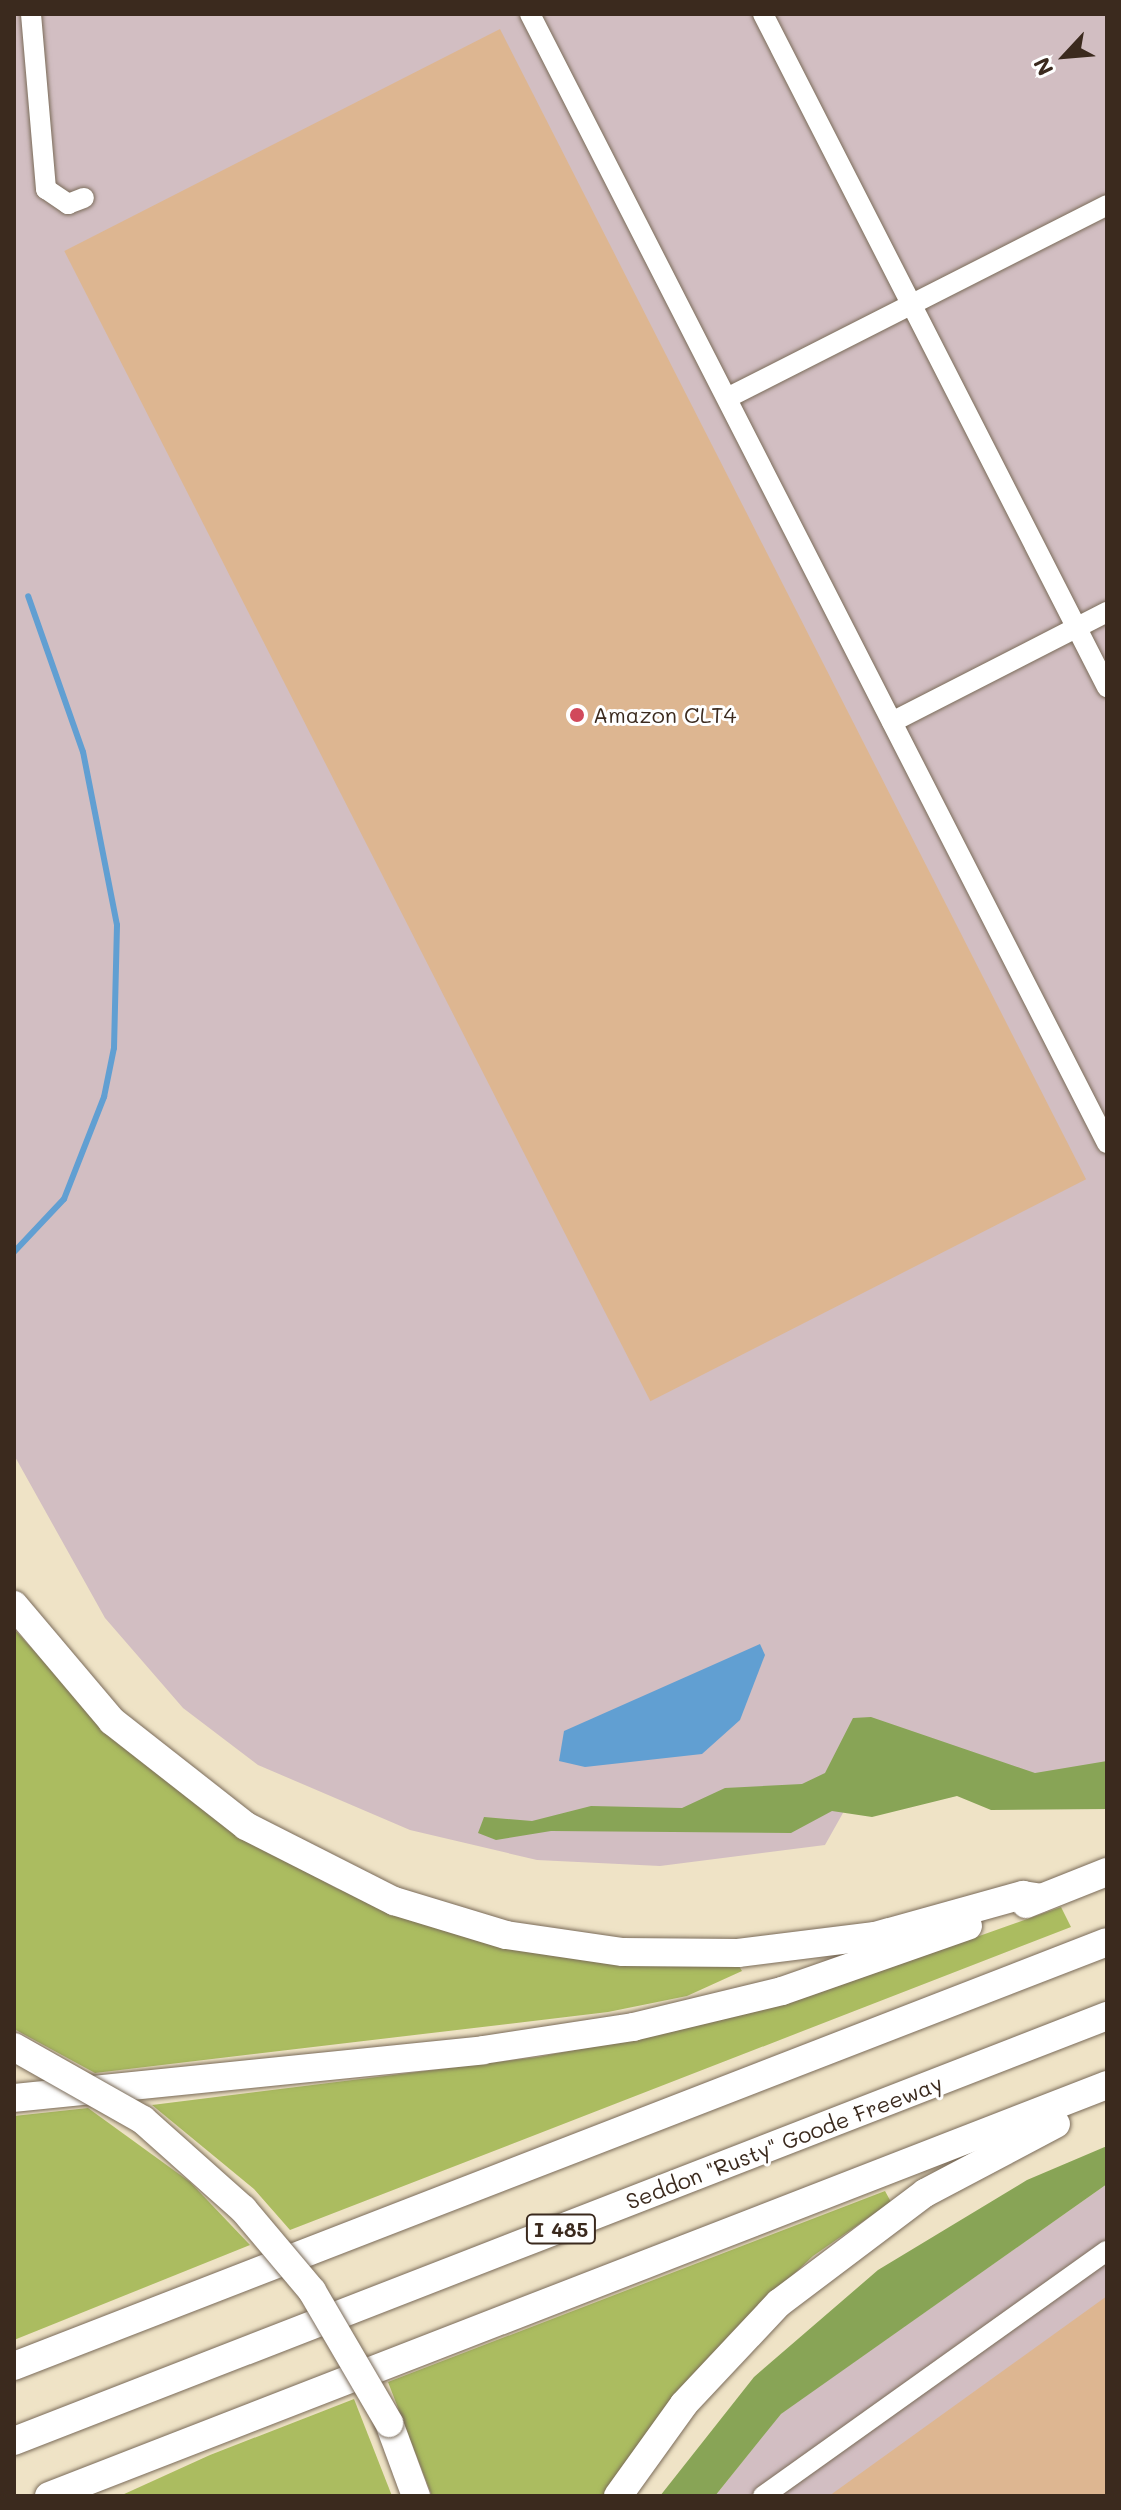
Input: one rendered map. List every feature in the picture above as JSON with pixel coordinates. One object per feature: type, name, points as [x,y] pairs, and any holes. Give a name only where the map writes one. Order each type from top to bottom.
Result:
[{"type":"highway","points":[[14,1605],[112,1721],[246,1826],[394,1901],[483,1928],[623,1952],[738,1953],[875,1936],[1023,1895],[1041,1898]]},
{"type":"highway","points":[[14,2098],[483,2050],[633,2027],[842,1972],[1107,1872]]},
{"type":"highway","points":[[14,2366],[1107,1942]]},
{"type":"highway","name":"Seddon \"Rusty\" Goode Freeway","points":[[14,2441],[1107,2016]]},
{"type":"highway","points":[[14,2047],[143,2120],[243,2209],[312,2291],[389,2423],[416,2496]]},
{"type":"highway","points":[[49,2496],[1107,2085]]},
{"type":"highway","points":[[618,2496],[726,2355],[830,2261],[971,2165],[1107,2102]]},
{"type":"lane","points":[[31,14],[46,189],[68,204],[84,198]]},
{"type":"lane","points":[[530,14],[1107,1143]]},
{"type":"lane","points":[[763,14],[1107,687]]},
{"type":"lane","points":[[727,398],[1107,205]]},
{"type":"lane","points":[[892,722],[1107,612]]},
{"type":"lane","points":[[763,2496],[1107,2251]]},
{"type":"shaded area","points":[[14,14],[1107,14],[1107,1771],[1043,1795],[880,1747],[825,1845],[660,1866],[537,1860],[410,1830],[258,1765],[183,1708],[105,1618],[14,1455]]},
{"type":"shaded area","points":[[1107,2184],[1107,2496],[715,2496],[780,2414]]},
{"type":"green space","points":[[14,1629],[118,1742],[241,1836],[336,1888],[444,1929],[552,1956],[688,1966],[736,1961],[742,1971],[687,1996],[608,2012],[95,2073],[14,2029]]},
{"type":"green space","points":[[871,1717],[1035,1773],[1107,1761],[1107,1809],[991,1810],[957,1796],[872,1817],[832,1811],[791,1833],[551,1831],[496,1840],[478,1833],[484,1817],[532,1821],[591,1806],[682,1808],[725,1788],[802,1784],[825,1773],[853,1718]]},
{"type":"green space","points":[[1061,1907],[1071,1927],[290,2230],[254,2189],[152,2105],[538,2057],[675,2031],[810,1996]]},
{"type":"green space","points":[[88,2108],[190,2182],[250,2245],[14,2340],[14,2116]]},
{"type":"green space","points":[[1107,2146],[1107,2184],[781,2414],[715,2496],[660,2496],[754,2377],[878,2270],[1027,2180]]},
{"type":"green space","points":[[885,2191],[891,2202],[813,2256],[731,2333],[603,2496],[432,2496],[388,2382]]},
{"type":"green space","points":[[354,2399],[392,2496],[122,2495],[210,2455]]},
{"type":"water","points":[[760,1644],[765,1655],[740,1720],[702,1754],[585,1767],[559,1761],[564,1731]]},
{"type":"building","name":"Amazon CLT4","points":[[500,29],[1086,1179],[650,1401],[64,251]]},
{"type":"building","points":[[1107,2296],[1107,2496],[829,2496]]},
{"type":"waterway","points":[[14,1252],[64,1199],[104,1097],[114,1048],[117,925],[83,752],[28,596]]},
{"type":"place","name":"Amazon CLT4","points":[[577,715]]}]
